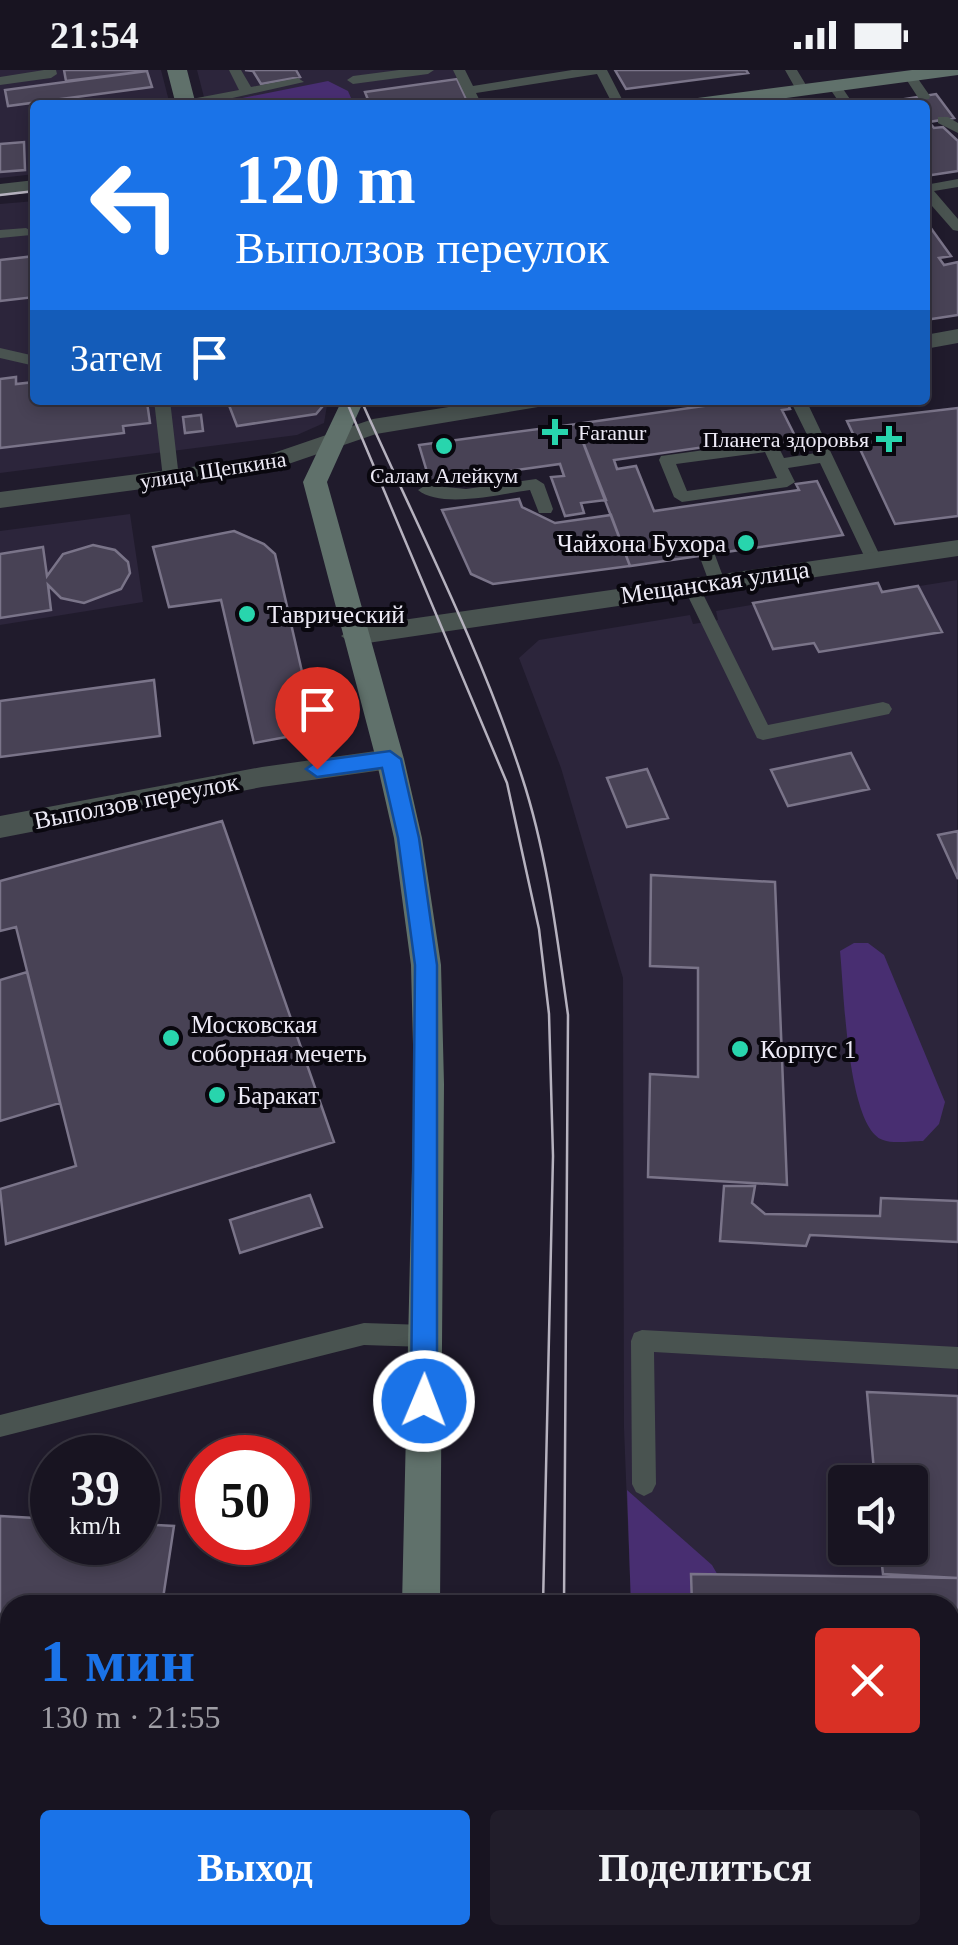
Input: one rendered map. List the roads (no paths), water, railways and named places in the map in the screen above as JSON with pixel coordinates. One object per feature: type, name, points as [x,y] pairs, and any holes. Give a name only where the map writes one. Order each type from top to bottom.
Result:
[{"type":"main road","points":[[177,70],[186,100]]},
{"type":"main road","points":[[760,100],[803,90],[955,70]]},
{"type":"main road","points":[[353,405],[350,419],[324,455],[315,482],[390,759],[408,838],[426,965],[429,1084],[421,1595]]},
{"type":"street","points":[[0,190],[30,187]]},
{"type":"street","points":[[930,341],[958,336]]},
{"type":"street","points":[[362,405],[379,416],[406,421]]},
{"type":"street","name":"улица Щепкина","points":[[0,500],[262,465],[380,426],[507,405]]},
{"type":"street","name":"Мещанская улица","points":[[354,636],[958,548]]},
{"type":"street","name":"Выползов переулок","points":[[0,827],[262,776],[390,759]]},
{"type":"lane","points":[[0,80],[51,74],[50,70]]},
{"type":"lane","points":[[235,70],[247,92]]},
{"type":"lane","points":[[353,80],[428,70]]},
{"type":"lane","points":[[460,70],[474,100]]},
{"type":"lane","points":[[469,90],[598,70],[615,100]]},
{"type":"lane","points":[[791,70],[803,90]]},
{"type":"lane","points":[[917,73],[924,96]]},
{"type":"lane","points":[[207,100],[298,82]]},
{"type":"lane","points":[[834,86],[844,100]]},
{"type":"lane","points":[[943,120],[958,130]]},
{"type":"lane","points":[[930,189],[958,183]]},
{"type":"lane","points":[[930,196],[958,227]]},
{"type":"lane","points":[[0,234],[26,232]]},
{"type":"lane","points":[[0,353],[30,360]]},
{"type":"lane","points":[[163,405],[171,478]]},
{"type":"lane","points":[[800,405],[874,560]]},
{"type":"lane","points":[[770,446],[778,464],[787,482],[685,502],[667,460],[770,446]]},
{"type":"lane","points":[[778,464],[826,457]]},
{"type":"lane","points":[[426,490],[466,494],[536,484],[545,509]]},
{"type":"lane","points":[[707,555],[717,582]]},
{"type":"lane","points":[[691,586],[763,733],[883,709]]},
{"type":"lane","points":[[0,1426],[364,1334],[426,1336]]},
{"type":"lane","points":[[644,1484],[642,1341],[958,1358]]},
{"type":"tram line","points":[[0,195],[30,192]]},
{"type":"tram line","points":[[348,405],[507,783],[539,929],[549,1014],[553,1156],[543,1595]]},
{"type":"tram line","points":[[363,405],[467,633],[505,729],[531,806],[550,895],[568,1015],[564,1595]]},
{"type":"place","name":"Faranur","points":[[555,432]]},
{"type":"place","name":"Планета здоровья","points":[[889,439]]},
{"type":"place","name":"Салам Алейкум","points":[[444,446]]},
{"type":"place","name":"Чайхона Бухора","points":[[746,543]]},
{"type":"place","name":"Таврический","points":[[247,614]]},
{"type":"place","name":"Московская соборная мечеть","points":[[171,1038]]},
{"type":"place","name":"Корпус 1","points":[[740,1049]]},
{"type":"place","name":"Баракат","points":[[217,1095]]}]
